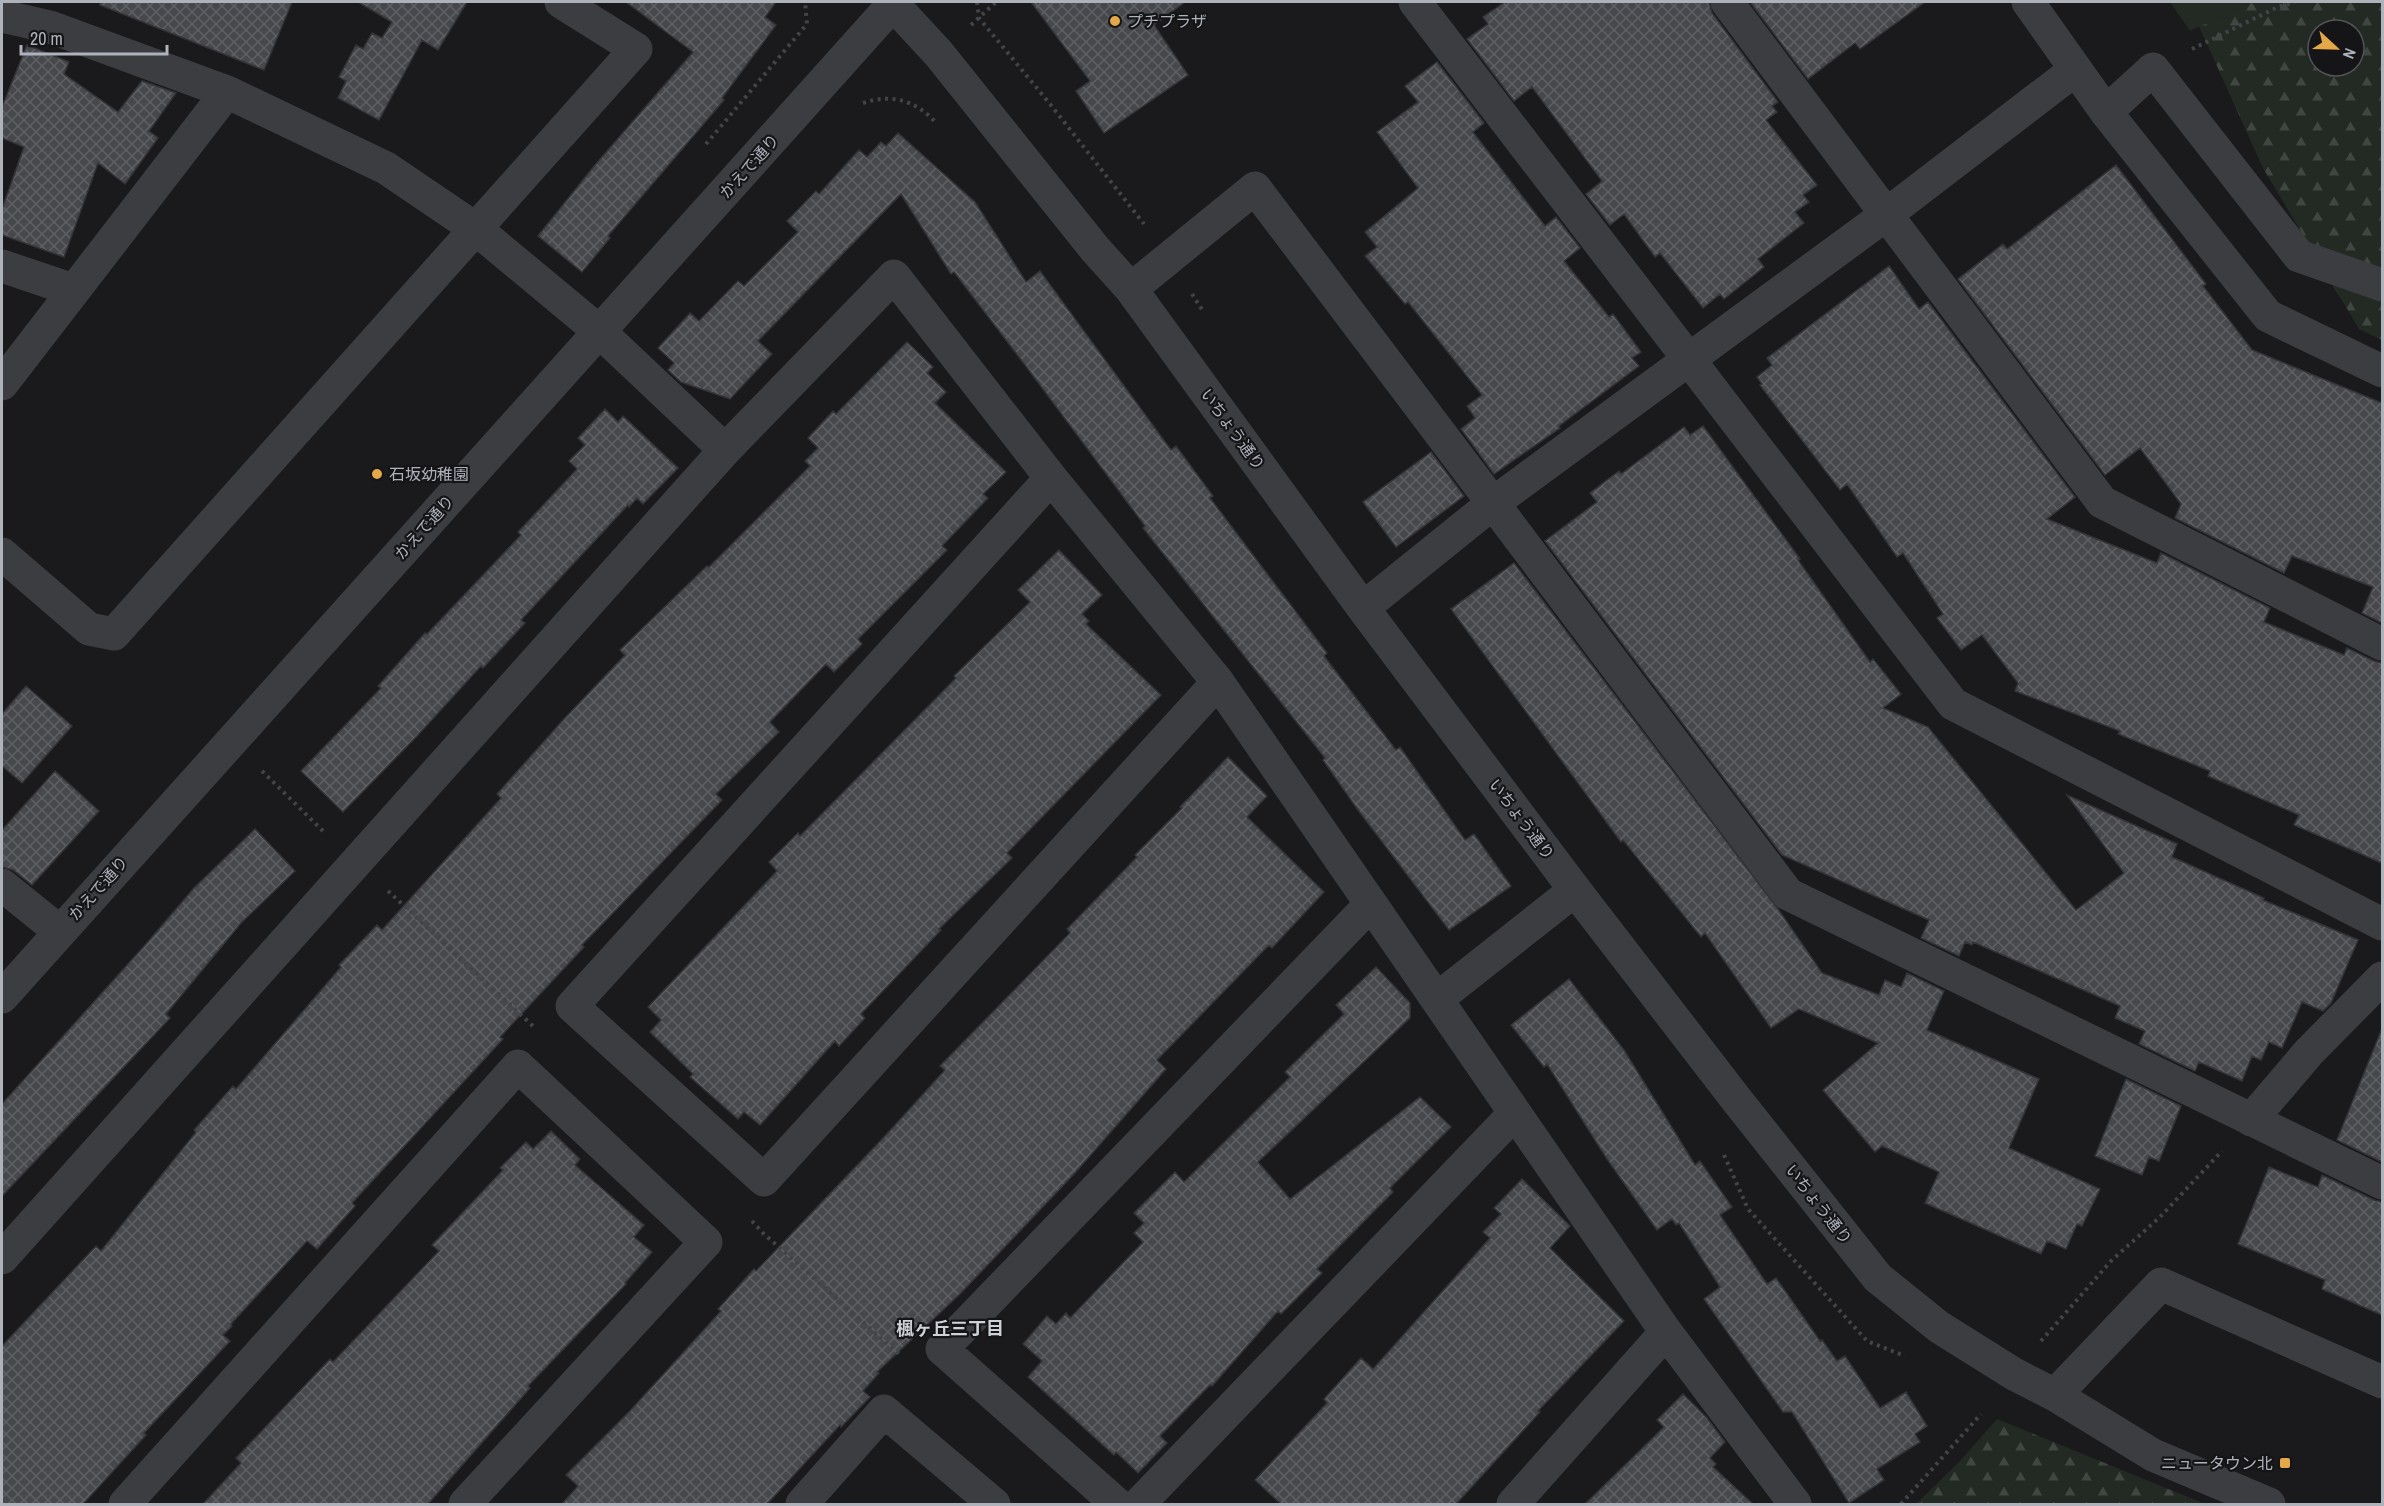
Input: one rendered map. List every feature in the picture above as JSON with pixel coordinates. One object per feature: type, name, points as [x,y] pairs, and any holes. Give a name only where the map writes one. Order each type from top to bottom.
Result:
[{"type":"street","points":[[2,554],[89,629],[114,634],[636,49],[561,2]]},
{"type":"street","name":"いちょう通り","points":[[893,2],[939,54],[1095,249],[1131,289],[1363,608],[1575,890],[1878,1278],[1939,1327],[2014,1374],[2055,1395],[2153,1455],[2269,1504]]},
{"type":"street","name":"かえで通り","points":[[2,997],[600,332],[893,2]]},
{"type":"street","points":[[1415,2],[1953,704],[2382,924]]},
{"type":"street","points":[[1727,2],[2102,502],[2382,645]]},
{"type":"street","points":[[2028,2],[2106,112],[2268,316],[2382,371]]},
{"type":"street","points":[[2,16],[50,27],[227,92],[386,168],[476,229],[600,332],[725,450]]},
{"type":"street","points":[[2106,112],[2153,69],[2299,256],[2382,285]]},
{"type":"street","points":[[1363,608],[1492,504],[1887,214],[2075,70]]},
{"type":"street","points":[[2,384],[227,92]]},
{"type":"street","points":[[1131,289],[1255,188],[1788,894],[2382,1183]]},
{"type":"street","points":[[2,266],[73,290]]},
{"type":"street","points":[[2,1258],[725,450],[894,276],[1051,478],[1218,682],[1666,1332],[1795,1504]]},
{"type":"street","points":[[1051,478],[572,1006],[764,1180],[1218,682]]},
{"type":"street","points":[[2,885],[59,931]]},
{"type":"street","points":[[1437,999],[1575,890]]},
{"type":"street","points":[[1117,1504],[942,1349],[1371,904]]},
{"type":"street","points":[[2251,1120],[2309,1052],[2382,978]]},
{"type":"street","points":[[125,1504],[518,1066],[706,1242],[465,1504]]},
{"type":"street","points":[[1139,1504],[1515,1113]]},
{"type":"street","points":[[2055,1395],[2161,1284],[2382,1382]]},
{"type":"street","points":[[1513,1504],[1666,1332]]},
{"type":"street","points":[[802,1504],[884,1411],[994,1504]]},
{"type":"path","points":[[701,150],[807,24],[805,2]]},
{"type":"path","points":[[977,2],[979,18],[1147,227]]},
{"type":"path","points":[[2153,69],[2278,7],[2295,2]]},
{"type":"path","points":[[858,105],[879,98],[900,99],[926,111],[941,129]]},
{"type":"path","points":[[2038,1343],[2111,1262],[2159,1218],[2251,1120]]},
{"type":"path","points":[[1901,1504],[1981,1414]]},
{"type":"green space","points":[[2170,2],[2253,2],[2190,31]]},
{"type":"green space","points":[[2188,2],[2382,2],[2382,340],[2359,329],[2263,168]]},
{"type":"green space","points":[[1997,1419],[2205,1504],[1916,1504],[1961,1460]]},
{"type":"building","points":[[100,2],[292,2],[264,70],[100,5]]},
{"type":"building","points":[[358,2],[467,2],[438,50],[422,40],[379,120],[338,98],[346,81],[339,77],[356,45],[363,49],[372,33],[382,38],[392,22]]},
{"type":"building","points":[[626,2],[776,2],[765,17],[776,25],[722,98],[724,100],[608,236],[610,238],[582,272],[538,236],[595,165],[693,52]]},
{"type":"building","points":[[1031,2],[1185,2],[1154,25],[1188,75],[1104,133],[1076,91],[1090,81]]},
{"type":"building","points":[[1505,2],[1709,2],[1712,13],[1778,102],[1772,106],[1777,112],[1766,120],[1817,185],[1803,195],[1809,202],[1795,212],[1804,223],[1758,259],[1764,267],[1724,299],[1720,294],[1703,308],[1660,253],[1655,257],[1624,214],[1610,225],[1586,194],[1602,181],[1532,87],[1514,101],[1467,39],[1488,24],[1483,17]]},
{"type":"building","points":[[1750,2],[1925,2],[1860,49],[1855,43],[1808,79]]},
{"type":"building","points":[[27,45],[69,62],[64,74],[118,112],[142,81],[176,93],[149,131],[158,138],[125,184],[98,163],[64,257],[2,235],[2,209],[24,147],[2,138],[2,107]]},
{"type":"building","points":[[1437,62],[1484,123],[1473,132],[1545,226],[1556,217],[1580,248],[1564,261],[1609,317],[1613,314],[1641,352],[1632,358],[1639,366],[1559,426],[1560,428],[1494,474],[1461,429],[1475,418],[1467,406],[1482,395],[1408,302],[1405,304],[1365,256],[1377,247],[1365,232],[1418,188],[1377,132],[1418,102],[1405,86]]},
{"type":"building","points":[[898,133],[975,202],[1026,282],[1040,271],[1171,450],[1176,446],[1213,496],[1210,498],[1327,653],[1324,656],[1396,750],[1400,747],[1465,840],[1474,834],[1511,886],[1449,930],[1358,810],[1323,760],[1325,758],[1143,528],[1145,526],[954,272],[951,274],[901,194],[758,341],[772,354],[730,399],[681,382],[668,370],[674,363],[658,348],[690,313],[699,321],[738,281],[744,286],[798,232],[787,221],[816,191],[819,194],[859,150],[867,157],[881,142],[886,146]]},
{"type":"building","points":[[2116,165],[2206,284],[2203,286],[2252,350],[2382,403],[2382,623],[2362,613],[2373,587],[2292,556],[2284,573],[2175,518],[2181,504],[2140,448],[2105,475],[1958,279],[2003,244],[2007,249]]},
{"type":"building","points":[[1889,266],[1919,309],[1928,302],[2075,497],[2047,519],[2157,563],[2161,553],[2270,608],[2264,622],[2344,655],[2347,648],[2382,663],[2382,863],[2294,825],[2299,815],[2208,776],[2210,771],[2118,734],[2120,731],[2015,691],[2018,683],[1982,635],[1961,650],[1937,618],[1943,614],[1903,553],[1897,557],[1847,484],[1840,490],[1760,385],[1762,384],[1757,377],[1772,365],[1767,358]]},
{"type":"building","points":[[907,342],[933,367],[927,373],[946,392],[935,403],[1006,472],[983,494],[988,498],[942,546],[947,550],[858,639],[862,644],[834,672],[826,664],[770,722],[779,732],[716,794],[722,800],[582,945],[584,947],[500,1037],[503,1039],[352,1203],[355,1206],[317,1249],[307,1241],[231,1324],[232,1326],[223,1335],[230,1341],[144,1433],[146,1435],[83,1504],[2,1504],[2,1346],[96,1246],[101,1251],[196,1132],[194,1130],[233,1086],[236,1089],[341,967],[339,965],[377,925],[382,930],[501,798],[497,794],[625,655],[620,650],[707,566],[709,567],[810,466],[805,461],[818,448],[808,438],[833,411],[836,414]]},
{"type":"building","points":[[605,409],[618,422],[623,416],[678,468],[643,504],[637,498],[629,507],[628,505],[521,620],[525,623],[483,668],[481,666],[343,812],[301,771],[381,688],[378,686],[425,633],[427,634],[521,535],[518,532],[577,469],[569,461],[585,445],[578,438]]},
{"type":"building","points":[[1703,426],[1800,559],[1798,560],[1870,662],[1873,659],[1901,694],[1883,708],[1928,727],[2076,910],[2124,873],[2067,795],[2177,844],[2172,857],[2264,898],[2263,900],[2358,940],[2331,1003],[2323,1011],[2302,1002],[2282,1048],[2269,1042],[2261,1060],[2252,1056],[2242,1081],[2199,1062],[2195,1071],[2139,1044],[2145,1031],[2115,1018],[2120,1006],[1973,942],[1972,945],[1965,942],[1959,956],[1921,938],[1929,920],[1782,855],[1545,541],[1597,502],[1590,493],[1619,471],[1621,474],[1684,427],[1690,435]]},
{"type":"building","points":[[1431,452],[1464,496],[1396,547],[1363,502]]},
{"type":"building","points":[[1059,550],[1102,595],[1082,614],[1089,621],[1086,624],[1161,695],[1007,853],[1012,858],[939,929],[941,930],[861,1014],[865,1018],[839,1046],[835,1041],[760,1125],[744,1112],[738,1119],[690,1077],[693,1074],[650,1032],[661,1020],[648,1007],[777,871],[769,862],[798,833],[800,836],[956,678],[954,676],[1030,602],[1018,590]]},
{"type":"building","points":[[1514,563],[1778,909],[1822,973],[1879,995],[1885,980],[1901,987],[1907,973],[1944,991],[1927,1030],[2039,1079],[2009,1148],[2100,1189],[2082,1226],[2077,1224],[2066,1249],[2047,1241],[2041,1254],[1925,1203],[1939,1172],[1882,1146],[1875,1152],[1823,1090],[1878,1043],[1799,1009],[1771,1028],[1705,933],[1701,937],[1623,840],[1621,842],[1451,609]]},
{"type":"building","points":[[26,686],[72,726],[22,783],[2,766],[2,714]]},
{"type":"building","points":[[1228,757],[1267,796],[1247,817],[1324,892],[1272,948],[1269,945],[1157,1060],[1166,1069],[1074,1174],[961,1293],[877,1372],[879,1373],[863,1391],[870,1397],[841,1427],[840,1425],[767,1504],[562,1504],[578,1486],[566,1475],[629,1412],[721,1311],[718,1309],[754,1269],[756,1271],[885,1136],[945,1070],[940,1066],[1070,933],[1067,929],[1137,857],[1135,855]]},
{"type":"building","points":[[55,771],[99,811],[32,885],[13,870],[2,867],[2,830]]},
{"type":"building","points":[[255,829],[295,871],[241,923],[166,1014],[170,1018],[2,1196],[2,1104],[194,888]]},
{"type":"building","points":[[1376,967],[1410,1003],[1410,1018],[1258,1162],[1290,1199],[1420,1097],[1451,1127],[1390,1188],[1393,1192],[1317,1269],[1322,1273],[1281,1314],[1278,1311],[1212,1386],[1210,1385],[1160,1436],[1167,1443],[1138,1473],[1116,1452],[1114,1455],[1028,1377],[1042,1361],[1023,1344],[1047,1316],[1056,1324],[1066,1313],[1070,1318],[1143,1242],[1134,1233],[1144,1223],[1134,1213],[1175,1172],[1184,1182],[1290,1077],[1285,1072],[1344,1014],[1336,1005]]},
{"type":"building","points":[[1569,979],[1624,1050],[1695,1165],[1700,1161],[1732,1207],[1720,1215],[1767,1284],[1776,1278],[1820,1341],[1822,1340],[1837,1361],[1845,1356],[1880,1408],[1906,1392],[1927,1426],[1915,1434],[1920,1442],[1877,1469],[1884,1480],[1849,1503],[1792,1412],[1783,1412],[1704,1299],[1720,1287],[1679,1223],[1676,1225],[1672,1219],[1657,1230],[1607,1159],[1547,1064],[1544,1067],[1511,1025]]},
{"type":"building","points":[[2382,1031],[2382,1162],[2337,1140]]},
{"type":"building","points":[[2126,1079],[2181,1106],[2159,1161],[2149,1157],[2142,1175],[2095,1156]]},
{"type":"building","points":[[551,1131],[580,1159],[575,1165],[644,1225],[634,1237],[652,1252],[626,1284],[528,1386],[530,1388],[428,1504],[203,1504],[241,1463],[236,1458],[330,1359],[333,1362],[439,1251],[432,1245],[503,1170],[500,1168],[526,1142],[533,1149]]},
{"type":"building","points":[[2269,1167],[2318,1187],[2322,1175],[2382,1202],[2382,1315],[2322,1289],[2325,1280],[2238,1244]]},
{"type":"building","points":[[1522,1179],[1570,1226],[1550,1248],[1624,1321],[1538,1411],[1540,1412],[1456,1504],[1281,1504],[1255,1480],[1327,1403],[1324,1399],[1361,1358],[1373,1369],[1490,1238],[1483,1232],[1501,1214],[1494,1208]]},
{"type":"building","points":[[1683,1394],[1707,1418],[1725,1442],[1710,1458],[1716,1464],[1713,1467],[1753,1504],[1585,1504],[1664,1427],[1657,1420]]},
{"type":"place","name":"プチプラザ","points":[[1115,21]]},
{"type":"place","name":"石坂幼稚園","points":[[377,474]]},
{"type":"place","name":"ニュータウン北","points":[[2285,1463]]},
{"type":"district","name":"楓ヶ丘三丁目","points":[[950,1328]]}]
